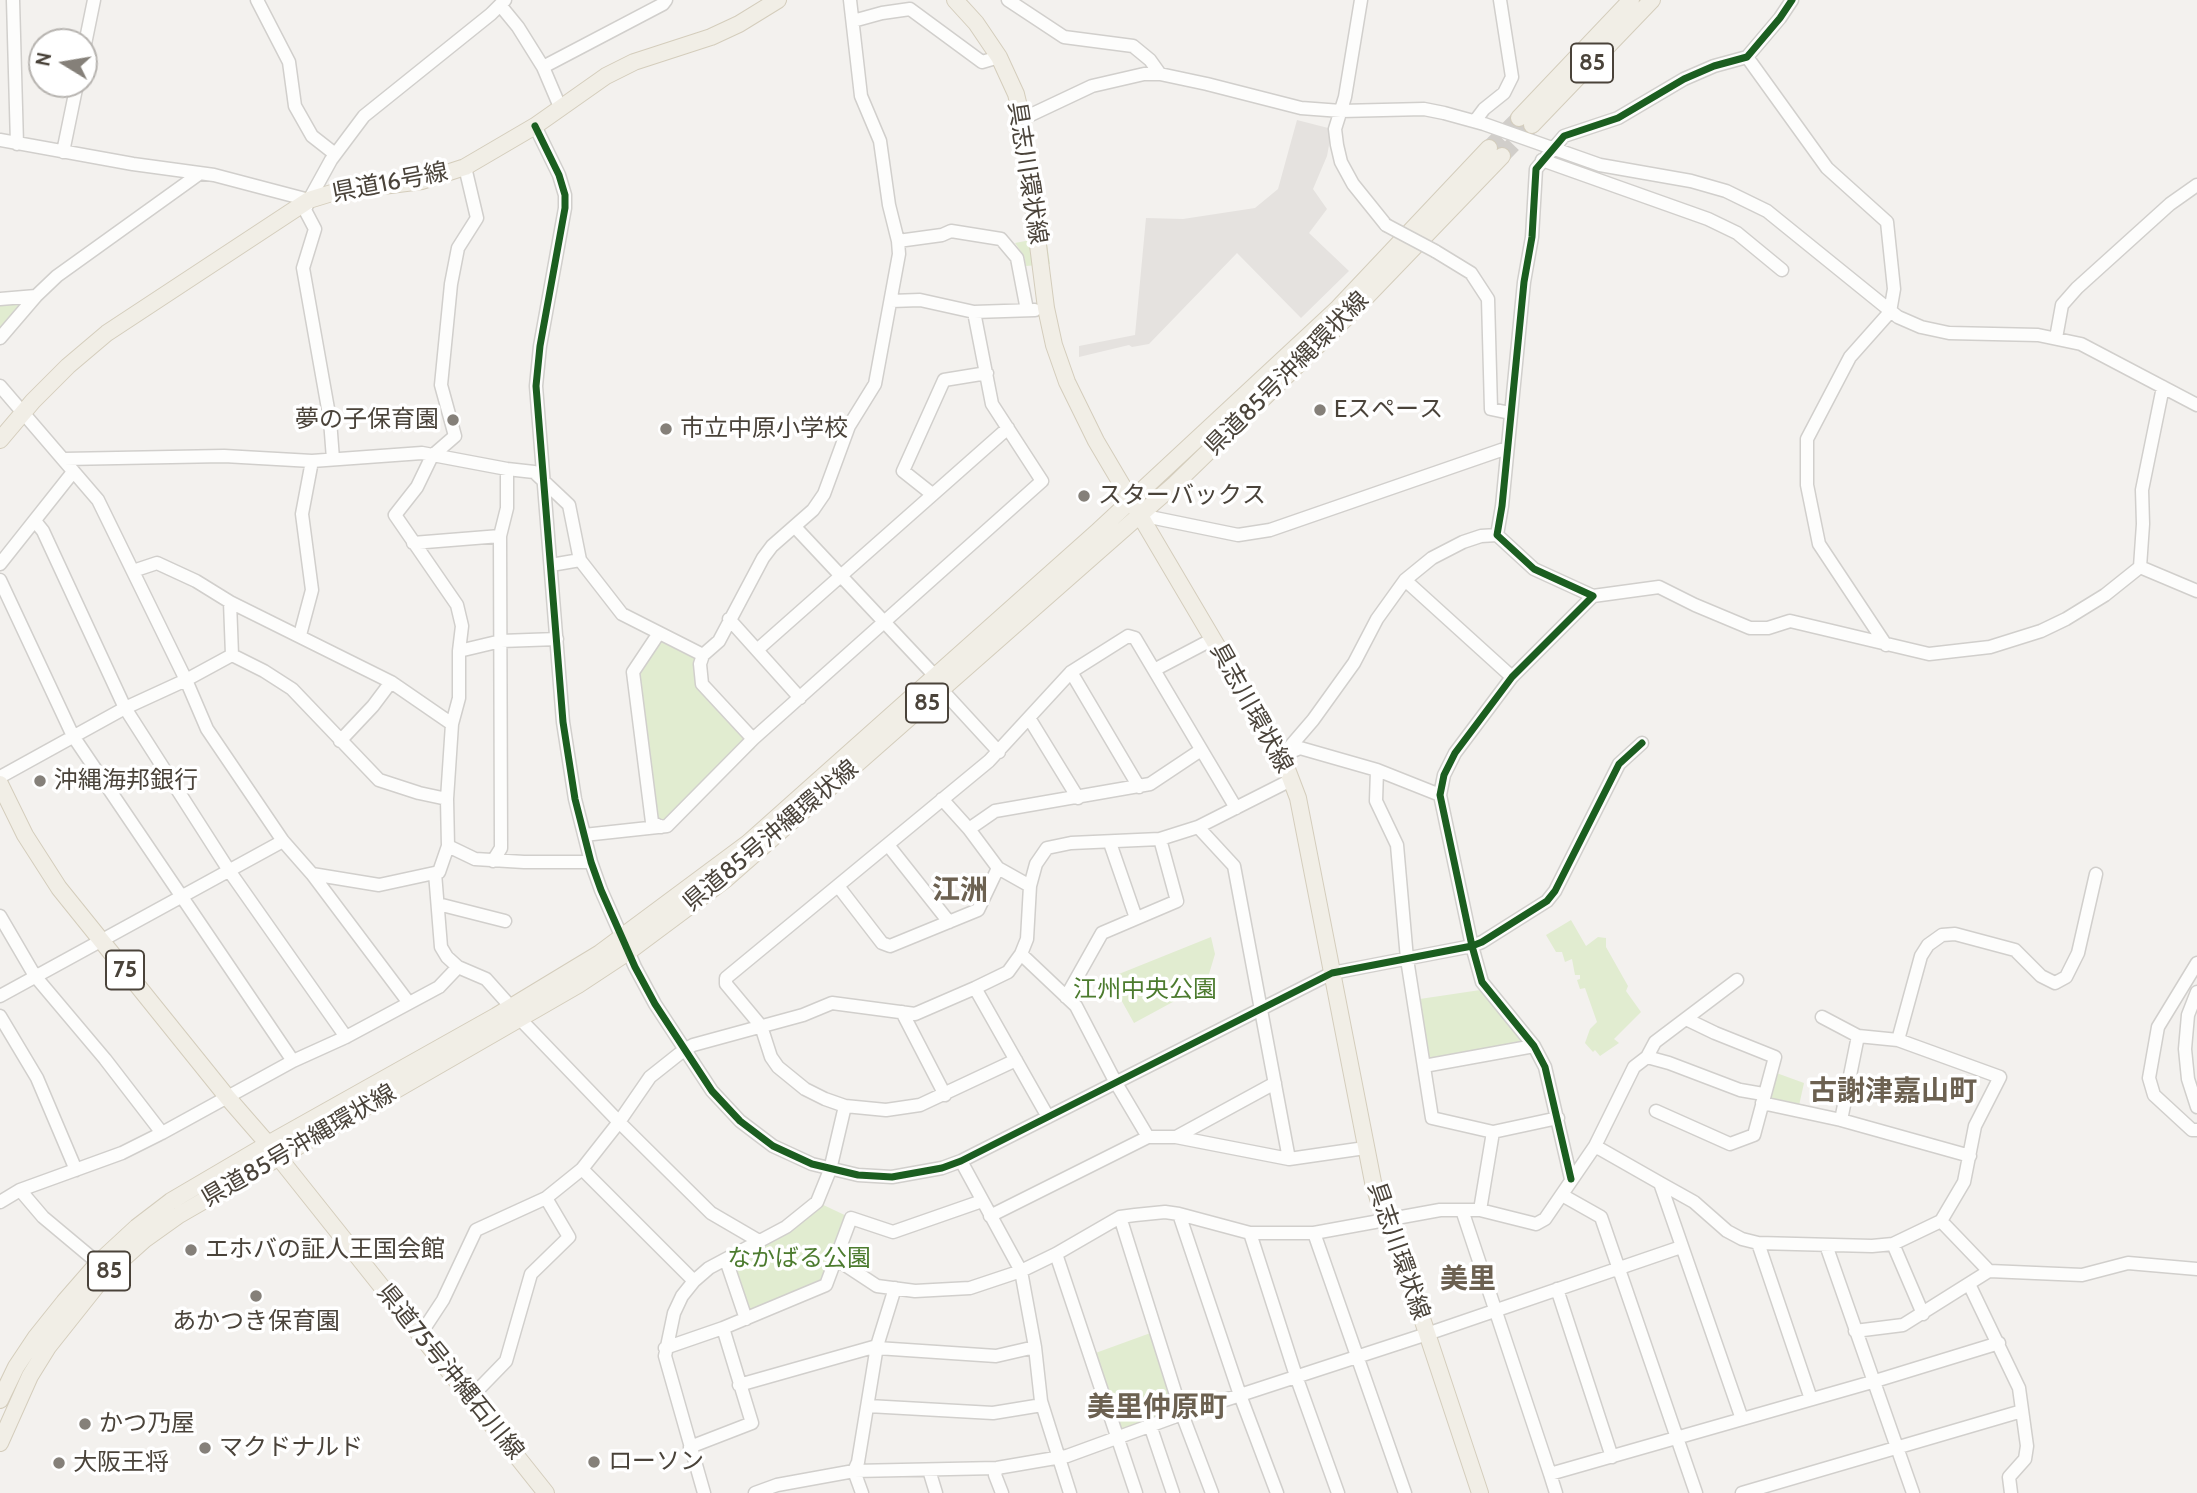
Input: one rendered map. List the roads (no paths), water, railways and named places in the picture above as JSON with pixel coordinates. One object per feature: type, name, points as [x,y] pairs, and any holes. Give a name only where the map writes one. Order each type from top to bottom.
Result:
[{"type":"main road","name":"具志川環状線","points":[[954,0],[976,23],[999,57],[1016,94],[1022,119],[1046,308],[1054,345],[1067,382],[1096,441],[1282,756],[1298,798],[1373,1182],[1386,1219],[1392,1228],[1480,1493]]},
{"type":"main road","name":"85","points":[[1631,0],[1525,121],[1652,0]]},
{"type":"main road","name":"県道16号線","points":[[0,440],[68,366],[125,319],[309,200],[335,192],[422,181],[465,167],[535,126],[606,76],[634,62],[711,37],[766,3]]},
{"type":"main road","name":"県道85号沖縄環状線","points":[[2,1432],[48,1347],[106,1274],[144,1240],[179,1215],[278,1158],[515,1013],[600,953],[625,944],[748,843],[1175,484],[1347,317],[1496,152],[1338,308],[1131,499],[938,683]]},
{"type":"main road","name":"県道75号沖縄石川線","points":[[0,784],[9,806],[59,888],[547,1493]]},
{"type":"main road","name":"県道85号沖縄環状線","points":[[0,1400],[16,1367],[36,1337],[98,1263],[137,1227],[171,1201],[268,1144],[515,1013]]},
{"type":"street","points":[[13,0],[17,144]]},
{"type":"street","points":[[88,28],[94,0]]},
{"type":"street","points":[[257,0],[289,62],[295,106],[312,136],[335,154]]},
{"type":"street","points":[[543,67],[666,0]]},
{"type":"street","points":[[753,739],[702,684],[700,664],[703,655],[719,641],[763,558],[772,546],[813,510],[824,494],[849,426],[874,384],[899,254],[880,141],[861,96],[850,0]]},
{"type":"street","points":[[1007,0],[1064,37],[1133,46],[1150,60],[1160,74]]},
{"type":"street","points":[[1361,0],[1341,111],[1335,129],[1341,162],[1353,184],[1386,225],[1471,273],[1488,299],[1491,409],[1510,413]]},
{"type":"street","points":[[1475,121],[1504,93],[1512,77],[1500,0]]},
{"type":"street","points":[[1497,535],[1524,282],[1532,237],[1536,169],[1564,136],[1618,118],[1684,79],[1714,66],[1747,57],[1792,0]]},
{"type":"street","points":[[332,459],[330,420],[303,268],[315,229],[305,211],[335,154],[364,116],[503,3],[543,67],[559,107]]},
{"type":"street","points":[[853,21],[910,9],[982,62],[999,57]]},
{"type":"street","points":[[1747,57],[1827,168],[1887,222],[1894,289],[1890,312],[1850,357],[1807,439],[1807,485],[1819,544],[1886,645]]},
{"type":"street","points":[[1022,119],[1092,86],[1144,74],[1160,74],[1301,108],[1341,111],[1424,109],[1475,121],[1600,165],[1691,181],[1747,200],[1767,211],[1890,312],[1921,327],[1949,334],[2038,335],[2081,344],[2197,405]]},
{"type":"street","points":[[63,152],[74,98]]},
{"type":"street","points":[[535,126],[559,175],[565,195],[537,367],[537,412],[568,765],[584,835],[591,862],[625,944],[655,1004],[684,1050],[718,1098],[756,1135],[791,1155],[830,1170],[892,1177],[925,1172],[961,1161],[1332,973],[1472,946],[1547,901],[1555,891],[1619,764],[1642,743]]},
{"type":"street","points":[[0,140],[214,175],[309,200]]},
{"type":"street","points":[[1542,160],[1708,219],[1737,233],[1782,270]]},
{"type":"street","points":[[312,874],[379,886],[439,872],[448,846],[447,799],[452,724],[459,698],[462,626],[457,605],[395,515],[417,487],[432,456],[455,436],[441,385],[451,284],[458,248],[477,218],[465,167]]},
{"type":"street","points":[[0,338],[57,276],[199,174]]},
{"type":"street","points":[[2056,338],[2062,305],[2077,288],[2170,204],[2197,184]]},
{"type":"street","points":[[898,241],[942,235],[951,231],[1001,239],[1017,258],[1027,310]]},
{"type":"street","points":[[0,299],[36,296]]},
{"type":"street","points":[[891,301],[920,300],[974,312],[1046,308]]},
{"type":"street","points":[[584,835],[667,826],[753,739],[1042,481],[992,404],[974,312]]},
{"type":"street","points":[[932,494],[903,471],[944,380],[987,373]]},
{"type":"street","points":[[0,386],[98,500],[207,729],[283,841],[312,874],[409,1003]]},
{"type":"street","points":[[1282,756],[1313,720],[1354,663],[1377,619],[1405,580],[1432,558],[1481,536],[1497,535],[1534,569],[1593,596],[1659,587],[1750,628],[1768,628],[1790,621],[1929,654],[1990,647],[2041,631],[2066,620],[2140,567],[2142,490],[2163,387]]},
{"type":"street","points":[[757,650],[1008,428]]},
{"type":"street","points":[[1140,515],[1238,535],[1270,530],[1507,448]]},
{"type":"street","points":[[65,459],[224,456],[312,461],[422,453],[507,470],[534,472],[569,505],[580,560],[622,614],[703,655]]},
{"type":"street","points":[[300,635],[312,590],[302,514],[312,461]]},
{"type":"street","points":[[493,860],[501,848],[500,536],[507,508],[507,470]]},
{"type":"street","points":[[0,564],[73,472]]},
{"type":"street","points":[[35,521],[43,531],[125,708],[230,872],[346,1037]]},
{"type":"street","points":[[794,527],[999,752]]},
{"type":"street","points":[[413,543],[500,536]]},
{"type":"street","points":[[551,565],[580,560]]},
{"type":"street","points":[[133,572],[157,563],[196,581],[230,602],[391,682],[452,724]]},
{"type":"street","points":[[2140,567],[2197,591]]},
{"type":"street","points":[[0,580],[73,736],[293,1060]]},
{"type":"street","points":[[1405,580],[1512,677]]},
{"type":"street","points":[[1571,1179],[1545,1067],[1534,1046],[1487,989],[1472,946],[1440,795],[1444,775],[1455,753],[1512,677],[1593,596]]},
{"type":"street","points":[[230,602],[232,655]]},
{"type":"street","points":[[729,619],[800,698]]},
{"type":"street","points":[[659,633],[633,672],[652,822],[661,827]]},
{"type":"street","points":[[1016,1060],[920,1105],[886,1111],[845,1106],[815,1094],[786,1076],[771,1057],[761,1026],[726,984],[726,978],[999,752],[1071,672],[1128,636],[1135,638],[1236,808]]},
{"type":"street","points":[[459,651],[501,641],[557,639]]},
{"type":"street","points":[[1154,670],[1213,639]]},
{"type":"street","points":[[0,777],[125,708],[232,655]]},
{"type":"street","points":[[232,655],[292,689],[379,779],[419,793],[447,799]]},
{"type":"street","points":[[1071,672],[1139,787]]},
{"type":"street","points":[[340,741],[391,682]]},
{"type":"street","points":[[1030,718],[1078,798]]},
{"type":"street","points":[[1282,756],[1300,748],[1377,769],[1440,795]]},
{"type":"street","points":[[969,829],[995,811],[1150,784],[1202,750]]},
{"type":"street","points":[[1377,769],[1376,801],[1397,845],[1407,958],[1432,1118],[1493,1132],[1558,1118]]},
{"type":"street","points":[[420,1335],[443,1300],[476,1230],[547,1198],[582,1169],[650,1077],[684,1050],[693,1045],[803,1016],[832,1003],[915,1014],[975,988],[1007,972],[1021,954],[1027,939],[1030,886],[1036,864],[1047,848],[1071,843],[1160,839],[1198,827],[1291,780]]},
{"type":"street","points":[[942,799],[998,868],[1030,886]]},
{"type":"street","points":[[1198,827],[1234,866],[1289,1159]]},
{"type":"street","points":[[1066,997],[1102,933],[1177,901],[1160,839]]},
{"type":"street","points":[[0,996],[283,841]]},
{"type":"street","points":[[1110,843],[1136,918]]},
{"type":"street","points":[[888,845],[949,922]]},
{"type":"street","points":[[448,846],[475,859],[591,862]]},
{"type":"street","points":[[838,886],[882,943],[890,946],[978,910],[998,868]]},
{"type":"street","points":[[435,873],[441,947],[447,957],[458,967],[486,979],[619,1122],[711,1213],[760,1241]]},
{"type":"street","points":[[1898,1040],[1921,956],[1928,945],[1942,935],[1955,934],[2015,950],[2041,976],[2055,983],[2066,976],[2078,953],[2096,874]]},
{"type":"street","points":[[438,904],[505,921]]},
{"type":"street","points":[[0,916],[35,976],[162,1133]]},
{"type":"street","points":[[1021,954],[1076,1006],[1148,1137]]},
{"type":"street","points":[[2197,962],[2158,1027],[2149,1078],[2154,1095],[2192,1130],[2197,1130]]},
{"type":"street","points":[[0,1202],[20,1190],[122,1153],[162,1133],[293,1060],[346,1037],[439,987],[458,967]]},
{"type":"street","points":[[836,1259],[877,1286],[915,1291],[970,1288],[1021,1271],[1120,1217],[1166,1212],[1250,1233],[1314,1233],[1440,1210],[1480,1210],[1536,1224],[1545,1219],[1595,1146],[1634,1067],[1647,1057],[1655,1042],[1737,981]]},
{"type":"street","points":[[975,988],[1048,1117]]},
{"type":"street","points":[[2197,992],[2188,1015],[2185,1049],[2188,1079],[2197,1107]]},
{"type":"street","points":[[902,1012],[945,1095]]},
{"type":"street","points":[[0,1016],[37,1078],[76,1170]]},
{"type":"street","points":[[1595,1146],[1694,1202],[1727,1231],[1758,1243],[1872,1246],[1893,1244],[1941,1221],[1964,1182],[1975,1126],[2000,1077],[1898,1040],[1858,1036],[1822,1017]]},
{"type":"street","points":[[1656,1111],[1730,1144],[1754,1135],[1775,1057],[1686,1019]]},
{"type":"street","points":[[1841,1120],[1858,1036]]},
{"type":"street","points":[[1424,1066],[1534,1046]]},
{"type":"street","points":[[1647,1057],[1762,1099],[1969,1156]]},
{"type":"street","points":[[1176,1136],[1275,1083]]},
{"type":"street","points":[[704,1493],[665,1356],[674,1313],[682,1296],[709,1268],[786,1227],[817,1202],[830,1170],[845,1106]]},
{"type":"street","points":[[1480,1210],[1493,1132]]},
{"type":"street","points":[[990,1216],[1148,1137],[1176,1136],[1289,1159],[1366,1148]]},
{"type":"street","points":[[961,1161],[1021,1271],[1042,1405],[1070,1493]]},
{"type":"street","points":[[582,1169],[694,1281]]},
{"type":"street","points":[[1660,1184],[1742,1419]]},
{"type":"street","points":[[20,1190],[43,1217],[98,1263]]},
{"type":"street","points":[[1562,1195],[1601,1217],[1696,1493]]},
{"type":"street","points":[[470,1398],[506,1361],[531,1274],[569,1237],[547,1198]]},
{"type":"street","points":[[665,1348],[746,1319],[826,1285],[851,1218],[894,1232],[982,1201]]},
{"type":"street","points":[[1462,1210],[1556,1493]]},
{"type":"street","points":[[1179,1214],[1240,1395],[1277,1493]]},
{"type":"street","points":[[1120,1217],[1182,1414],[1212,1493]]},
{"type":"street","points":[[1941,1221],[1989,1271]]},
{"type":"street","points":[[1250,1233],[1296,1376],[1338,1493]]},
{"type":"street","points":[[1314,1233],[1405,1493]]},
{"type":"street","points":[[1758,1243],[1811,1399]]},
{"type":"street","points":[[1893,1244],[1923,1314]]},
{"type":"street","points":[[1826,1245],[1913,1493]]},
{"type":"street","points":[[755,1493],[777,1485],[854,1471],[997,1468],[1058,1458],[1681,1247]]},
{"type":"street","points":[[1056,1254],[1136,1493]]},
{"type":"street","points":[[726,1260],[746,1319]]},
{"type":"street","points":[[1855,1331],[1903,1325],[1989,1271],[2082,1275],[2128,1263],[2197,1269]]},
{"type":"street","points":[[1969,1284],[2019,1388],[2027,1446],[2025,1459],[2009,1477],[2006,1492]]},
{"type":"street","points":[[862,1493],[854,1471],[858,1462],[877,1347],[895,1288]]},
{"type":"street","points":[[1557,1289],[1612,1457]]},
{"type":"street","points":[[690,1447],[752,1423],[723,1328]]},
{"type":"street","points":[[1550,1474],[1999,1343]]},
{"type":"street","points":[[739,1385],[877,1347],[996,1356],[1035,1347]]},
{"type":"street","points":[[868,1406],[993,1413],[1042,1405]]},
{"type":"street","points":[[1742,1493],[2022,1411]]},
{"type":"street","points":[[1150,1425],[1173,1493]]},
{"type":"street","points":[[997,1468],[995,1475],[1002,1493]]},
{"type":"street","points":[[929,1470],[936,1493]]},
{"type":"tunnel","points":[[1489,148],[1519,118]]},
{"type":"tunnel","points":[[1502,156],[1530,127]]},
{"type":"place","name":"Eスペース","points":[[1320,410]]},
{"type":"place","name":"夢の子保育園","points":[[453,420]]},
{"type":"place","name":"市立中原小学校","points":[[666,429]]},
{"type":"place","name":"スターバックス","points":[[1084,496]]},
{"type":"place","name":"沖縄海邦銀行","points":[[40,781]]},
{"type":"place","name":"エホバの証人王国会館","points":[[191,1250]]},
{"type":"place","name":"あかつき保育園","points":[[256,1296]]},
{"type":"place","name":"かつ乃屋","points":[[85,1424]]},
{"type":"place","name":"マクドナルド","points":[[205,1448]]},
{"type":"place","name":"ローソン","points":[[594,1462]]},
{"type":"place","name":"大阪王将","points":[[59,1463]]},
{"type":"district","name":"江洲","points":[[960,891]]},
{"type":"district","name":"古謝津嘉山町","points":[[1893,1092]]},
{"type":"district","name":"美里","points":[[1468,1280]]},
{"type":"district","name":"美里仲原町","points":[[1157,1408]]},
{"type":"park label","name":"江州中央公園","points":[[1145,990]]},
{"type":"park label","name":"なかばる公園","points":[[799,1259]]}]
